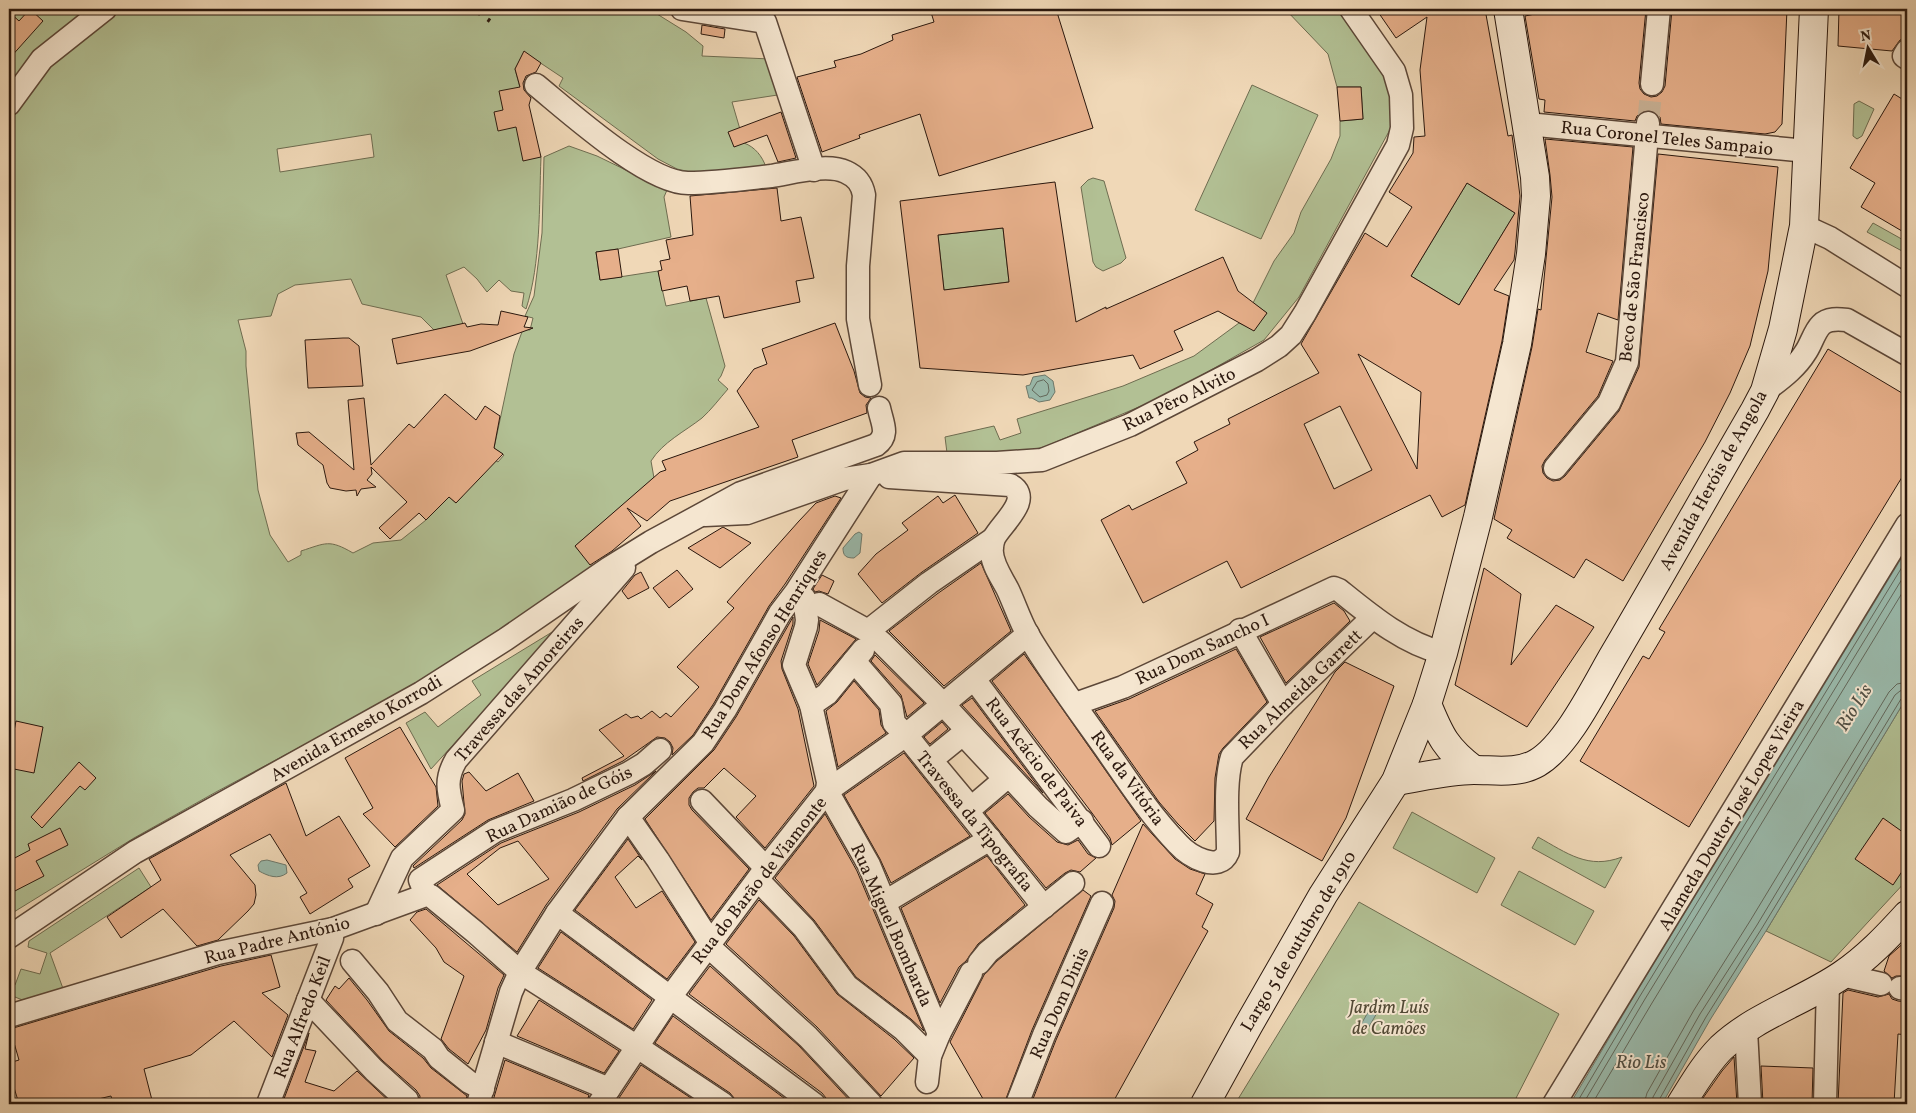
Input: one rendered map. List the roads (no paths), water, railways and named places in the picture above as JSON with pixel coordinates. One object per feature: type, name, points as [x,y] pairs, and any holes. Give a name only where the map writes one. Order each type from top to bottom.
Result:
[{"type":"main road","name":"Largo 5 de outubro de 1910","points":[[1205,1104],[1252,1017],[1323,895],[1396,781],[1427,704],[1440,664],[1478,517],[1517,344],[1531,254],[1536,196],[1528,124],[1508,9]]},
{"type":"main road","name":"Avenida Heróis de Angola","points":[[1474,770],[1490,772],[1520,770],[1542,760],[1559,744],[1569,731],[1656,584],[1765,391],[1783,329],[1804,226],[1814,9]]},
{"type":"main road","points":[[1427,704],[1450,751],[1474,770]]},
{"type":"main road","points":[[1396,781],[1474,770]]},
{"type":"main road","points":[[1681,1104],[1711,1059],[1722,1047],[1746,1030],[1835,979],[1882,944],[1907,915]]},
{"type":"street","points":[[9,104],[42,59],[57,45],[105,9]]},
{"type":"street","points":[[682,9],[766,22],[814,170]]},
{"type":"street","name":"Rua Pêro Alvito","points":[[701,516],[747,513],[844,479],[871,475],[904,463],[997,464],[1042,460],[1130,425],[1257,360],[1279,346],[1291,335],[1310,305],[1398,145],[1402,128],[1401,95],[1394,71],[1351,9]]},
{"type":"street","points":[[1652,84],[1659,9]]},
{"type":"street","points":[[536,85],[613,147],[663,176],[686,183],[836,169],[856,178],[862,186],[864,195],[858,266],[858,318],[870,385]]},
{"type":"street","name":"Rua Coronel Teles Sampaio","points":[[1528,124],[1648,130],[1807,152]]},
{"type":"street","name":"Beco de São Francisco","points":[[1555,468],[1609,403],[1624,371],[1628,350],[1648,130]]},
{"type":"street","points":[[1804,226],[1830,238],[1907,286]]},
{"type":"street","points":[[1765,391],[1797,365],[1820,326],[1828,321],[1837,319],[1847,320],[1907,354]]},
{"type":"street","name":"Avenida Ernesto Korrodi","points":[[9,937],[135,852],[428,688],[506,640],[642,547],[741,493],[876,445],[883,440],[885,433],[879,408]]},
{"type":"street","points":[[811,705],[827,694],[854,661],[871,634],[929,582],[993,539],[1019,501],[1019,494],[1010,485],[871,475]]},
{"type":"street","name":"Rua Dom Afonso Henriques","points":[[483,1099],[496,1042],[511,992],[520,972],[558,912],[628,817],[703,743],[725,710],[780,613],[800,586],[871,475]]},
{"type":"street","name":"Alameda Doutor José Lopes Vieira","points":[[1554,1104],[1907,525]]},
{"type":"street","name":"Rua da Vitória","points":[[993,539],[991,553],[993,559],[1028,634],[1145,805],[1184,850]]},
{"type":"street","name":"Travessa das Amoreiras","points":[[376,914],[402,858],[453,810],[448,781],[450,771],[456,760],[642,547]]},
{"type":"street","name":"Rua Dom Sancho I","points":[[1075,704],[1123,687],[1328,589],[1336,588],[1373,617]]},
{"type":"street","points":[[827,791],[828,782],[811,705],[794,666],[812,601],[871,634],[943,704],[1038,807],[1066,832],[1082,821]]},
{"type":"street","points":[[1373,617],[1415,643],[1440,664]]},
{"type":"street","name":"Rua Almeida Garrett","points":[[1184,850],[1206,861],[1213,862],[1226,858],[1228,852],[1229,765],[1232,757],[1283,704],[1373,617]]},
{"type":"street","points":[[1240,630],[1283,704]]},
{"type":"street","name":"Rua do Barão de Viamonte","points":[[604,1096],[636,1046],[709,944],[827,791],[906,735],[1028,634]]},
{"type":"street","name":"Travessa da Tipografia","points":[[854,661],[891,704],[894,723],[906,735],[990,838],[1044,907]]},
{"type":"street","name":"Rua Acácio de Paiva","points":[[974,679],[1099,846]]},
{"type":"street","name":"Rua Damião de Góis","points":[[426,895],[420,880],[495,831],[574,800],[629,773],[644,764],[660,750]]},
{"type":"street","name":"Rua Miguel Bombarda","points":[[827,791],[869,865],[886,902],[939,1034]]},
{"type":"street","points":[[702,801],[762,874],[847,986],[904,1029],[930,1056]]},
{"type":"street","points":[[628,817],[658,860],[709,944],[808,1037],[871,1104]]},
{"type":"street","points":[[886,902],[990,838]]},
{"type":"street","points":[[927,1082],[930,1056],[939,1034],[975,968],[988,952],[1073,883]]},
{"type":"street","points":[[426,895],[430,896],[468,926],[520,972],[723,1104]]},
{"type":"street","name":"Rua Padre António","points":[[9,1016],[218,953],[333,929],[426,895]]},
{"type":"street","name":"Rua Dom Dinis","points":[[1016,1104],[1102,903]]},
{"type":"street","points":[[558,912],[814,1104]]},
{"type":"street","name":"Rua Alfredo Keil","points":[[268,1104],[332,938],[333,929]]},
{"type":"street","points":[[352,960],[398,1021],[434,1049],[440,1058],[469,1082],[483,1099]]},
{"type":"street","points":[[1825,1104],[1835,979],[1896,987]]},
{"type":"street","points":[[308,1000],[374,1070],[407,1100]]},
{"type":"street","points":[[1746,1030],[1750,1104]]},
{"type":"street","points":[[496,1042],[604,1096]]},
{"type":"water","points":[[1045,375],[1053,381],[1055,392],[1050,400],[1039,402],[1029,398],[1026,386],[1030,385],[1033,377]]},
{"type":"water","points":[[859,532],[862,534],[860,553],[854,558],[847,557],[844,555],[843,548]]},
{"type":"water","name":"Rio Lis","points":[[1907,549],[1907,697],[1710,1020],[1662,1104],[1570,1104],[1636,993]]},
{"type":"water","points":[[267,860],[286,865],[287,873],[277,877],[269,876],[259,871],[258,865],[261,861]]},
{"type":"water","points":[[1377,997],[1384,1001],[1367,1030],[1360,1026]]},
{"type":"tunnel","points":[[1648,123],[1652,84]]},
{"type":"railway","points":[[473,9],[490,21]]},
{"type":"park label","name":"Jardim Luís de Camões","points":[[1389,1017]]}]
